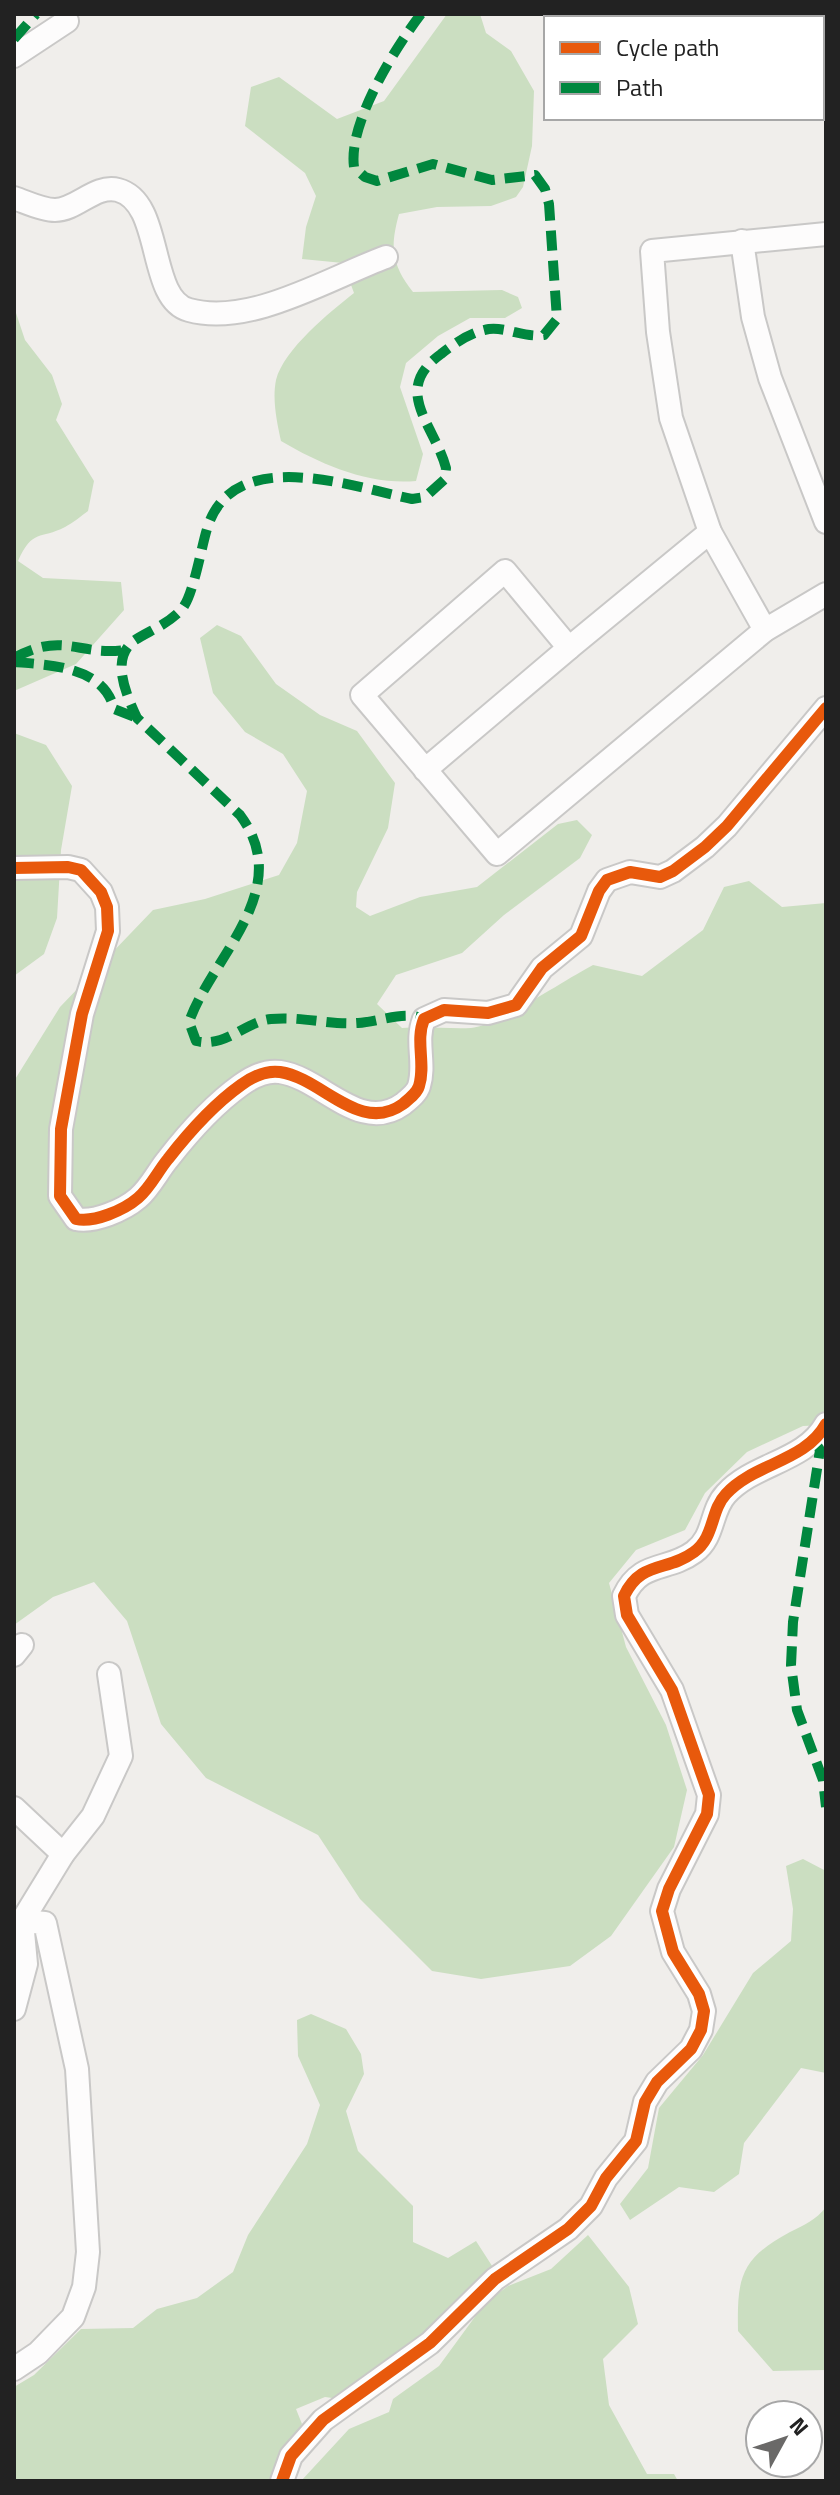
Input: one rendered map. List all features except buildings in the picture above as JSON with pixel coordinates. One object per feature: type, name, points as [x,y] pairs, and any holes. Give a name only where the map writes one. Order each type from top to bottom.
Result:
[{"type":"street","points":[[14,56],[67,21]]},
{"type":"street","points":[[14,198],[53,211],[67,208],[104,189],[118,190],[131,198],[145,222],[170,295],[188,310],[220,315],[246,313],[386,257]]},
{"type":"street","points":[[765,630],[710,532],[671,418],[658,332],[652,251],[826,234]]},
{"type":"street","points":[[742,241],[753,317],[770,378],[826,522]]},
{"type":"street","points":[[425,770],[710,532]]},
{"type":"street","points":[[569,648],[505,571],[362,695],[497,854],[765,630],[826,594]]},
{"type":"street","points":[[14,868],[68,867],[81,870],[93,880],[107,907],[108,931],[82,1014],[61,1129],[60,1196],[76,1219],[86,1221],[125,1207],[141,1196],[194,1127],[239,1086],[266,1072],[281,1072],[299,1078],[358,1111],[374,1114],[398,1107],[411,1098],[419,1085],[418,1050],[424,1019],[444,1010],[488,1013],[516,1005],[542,968],[581,936],[599,891],[607,880],[630,872],[660,877],[705,847],[727,826],[826,708]]},
{"type":"street","points":[[282,2481],[291,2456],[323,2420],[430,2343],[495,2279],[568,2229],[591,2206],[606,2178],[636,2141],[645,2102],[657,2082],[691,2049],[701,2030],[704,2011],[699,1994],[673,1952],[662,1911],[669,1889],[707,1814],[709,1795],[672,1690],[627,1615],[624,1596],[641,1572],[694,1552],[707,1539],[726,1493],[800,1451],[826,1424]]},
{"type":"street","points":[[14,2009],[26,1964],[20,1934],[63,1854],[93,1816],[121,1756],[109,1674]]},
{"type":"street","points":[[14,1808],[63,1854]]},
{"type":"street","points":[[14,2369],[57,2337],[73,2317],[84,2287],[88,2252],[77,2069],[45,1923],[20,1934]]},
{"type":"green space","points":[[447,14],[480,14],[486,33],[511,51],[534,91],[532,146],[523,187],[516,197],[491,206],[437,207],[399,214],[394,255],[400,273],[413,292],[502,290],[518,297],[522,308],[505,318],[470,318],[438,336],[406,363],[400,387],[423,454],[416,481],[380,480],[346,472],[281,441],[275,395],[281,368],[309,332],[354,293],[343,263],[302,259],[306,227],[316,196],[305,173],[245,126],[251,87],[279,77],[337,119],[384,101]]},
{"type":"green space","points":[[14,307],[25,340],[52,375],[62,404],[56,420],[94,481],[88,511],[65,527],[33,539],[18,561],[43,578],[121,582],[124,610],[76,664],[14,691]]},
{"type":"green space","points":[[217,625],[241,636],[276,684],[320,715],[357,731],[395,783],[388,828],[357,892],[356,907],[370,916],[420,897],[477,887],[558,824],[577,820],[592,835],[580,858],[504,915],[462,953],[396,975],[377,1004],[402,1028],[471,1028],[483,1025],[514,1011],[593,965],[642,976],[703,930],[724,887],[749,881],[782,907],[826,903],[826,1425],[803,1426],[747,1452],[705,1493],[685,1530],[636,1550],[609,1583],[626,1647],[666,1725],[687,1790],[674,1847],[611,1936],[570,1966],[481,1979],[432,1971],[360,1899],[318,1835],[206,1778],[161,1724],[127,1621],[94,1582],[53,1597],[14,1625],[14,1081],[60,1007],[153,910],[205,899],[279,875],[297,843],[307,791],[283,754],[245,732],[213,693],[200,638]]},
{"type":"green space","points":[[14,733],[46,745],[72,786],[61,850],[57,918],[44,954],[14,976]]},
{"type":"green space","points":[[803,1859],[826,1871],[826,2073],[801,2068],[744,2143],[739,2174],[714,2192],[679,2187],[630,2220],[620,2204],[648,2168],[659,2108],[703,2055],[753,1973],[791,1941],[793,1909],[786,1866]]},
{"type":"green space","points":[[311,2014],[346,2029],[361,2054],[364,2074],[346,2111],[358,2151],[413,2206],[413,2242],[448,2258],[476,2241],[496,2272],[362,2402],[325,2397],[296,2409],[302,2424],[277,2460],[275,2481],[14,2481],[14,2387],[34,2375],[81,2329],[133,2328],[157,2309],[197,2298],[233,2272],[248,2235],[307,2144],[320,2105],[298,2056],[297,2020]]},
{"type":"green space","points":[[826,2207],[826,2370],[773,2371],[738,2331],[741,2284],[751,2261],[761,2251],[814,2219]]},
{"type":"green space","points":[[588,2235],[629,2287],[638,2324],[603,2359],[609,2405],[647,2474],[674,2474],[678,2481],[301,2481],[349,2429],[389,2412],[393,2399],[439,2366],[485,2303],[508,2286],[551,2269]]},
{"type":"marked path","points":[[14,39],[36,14]]},
{"type":"marked path","points":[[421,14],[387,66],[366,108],[358,129],[354,167],[365,177],[377,181],[433,164],[492,180],[535,175],[545,189],[549,204],[557,319],[544,335],[496,329],[476,333],[452,346],[426,367],[417,394],[446,468],[445,479],[425,497],[412,499],[326,480],[296,477],[267,479],[241,487],[220,503],[207,529],[185,604],[171,619],[127,648],[123,657],[122,678],[137,718],[240,815],[255,843],[259,870],[255,896],[189,1022],[196,1041],[217,1041],[271,1019],[347,1023],[400,1016],[424,1019]]},
{"type":"marked path","points":[[14,658],[31,650],[58,645],[125,650]]},
{"type":"marked path","points":[[14,662],[58,667],[87,676],[99,684],[114,709],[137,718]]},
{"type":"marked path","points":[[814,1440],[820,1450],[793,1622],[791,1665],[797,1710],[823,1780],[826,1807]]},
{"type":"cycle path","points":[[14,868],[68,867],[81,870],[101,892],[107,907],[108,931],[82,1014],[61,1129],[60,1196],[76,1219],[91,1219],[117,1211],[138,1198],[202,1119],[245,1082],[259,1075],[280,1072],[296,1076],[341,1102],[372,1113],[387,1112],[403,1104],[415,1093],[421,1078],[420,1036],[424,1019],[444,1010],[488,1013],[516,1005],[542,968],[581,936],[599,891],[607,880],[630,872],[660,877],[705,847],[727,826],[826,708]]},
{"type":"cycle path","points":[[282,2481],[291,2456],[323,2420],[430,2343],[495,2279],[568,2229],[591,2206],[606,2178],[636,2141],[645,2102],[657,2082],[691,2049],[701,2030],[704,2011],[699,1994],[673,1952],[662,1911],[669,1889],[707,1814],[709,1795],[672,1690],[627,1615],[624,1596],[638,1577],[684,1558],[701,1546],[721,1501],[737,1484],[805,1447],[826,1424]]}]
